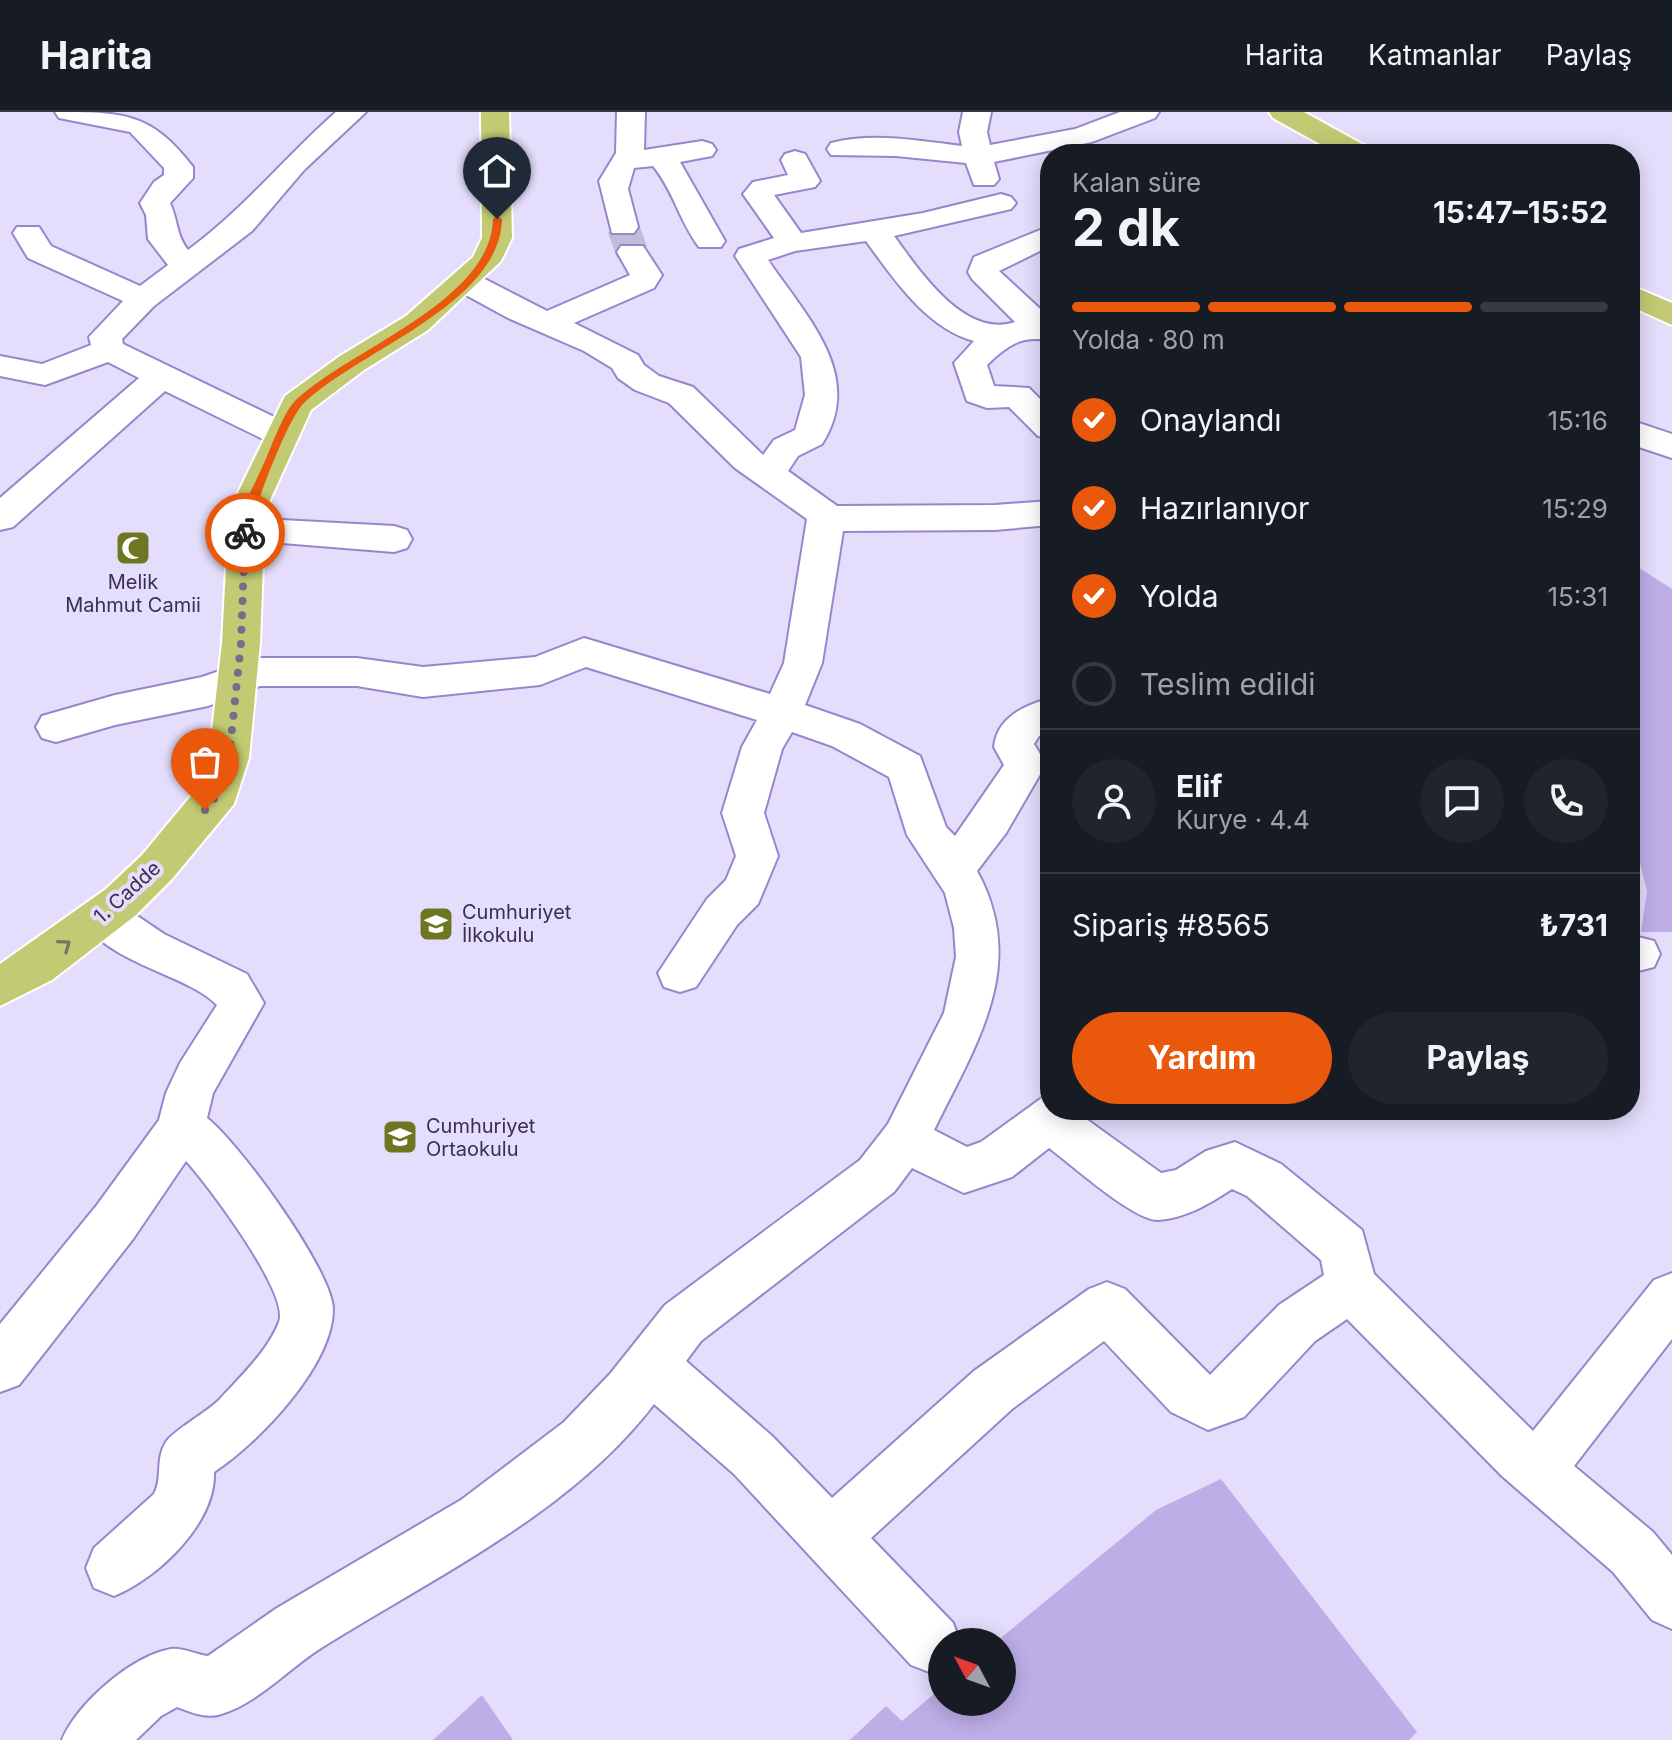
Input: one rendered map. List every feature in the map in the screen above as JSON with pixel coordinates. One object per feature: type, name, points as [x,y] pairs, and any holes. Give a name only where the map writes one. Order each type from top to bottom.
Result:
[{"type":"main road","name":"1. Cadde","points":[[0,987],[36,966],[103,916],[157,867],[219,792],[229,758],[237,680],[247,511],[297,404],[352,363],[417,323],[486,261],[497,238],[495,112]]},
{"type":"main road","points":[[1283,112],[1341,144]]},
{"type":"main road","points":[[1312,112],[1369,144]]},
{"type":"main road","points":[[1640,284],[1672,299]]},
{"type":"main road","points":[[1640,299],[1672,315]]},
{"type":"street","points":[[69,112],[139,125],[179,167],[178,178],[164,188],[155,203],[161,215],[163,239],[186,267]]},
{"type":"street","points":[[109,350],[105,337],[143,299],[241,225],[294,164],[352,112]]},
{"type":"street","points":[[549,322],[643,281],[646,275],[628,240],[612,185],[614,171],[630,155],[631,112]]},
{"type":"street","points":[[977,112],[973,132],[987,190],[1001,203],[1040,227]]},
{"type":"street","points":[[1045,144],[1082,136],[1145,112]]},
{"type":"street","points":[[980,158],[1040,145]]},
{"type":"street","points":[[841,149],[896,147],[980,158],[1040,159]]},
{"type":"street","points":[[623,162],[702,150]]},
{"type":"street","points":[[660,156],[676,175],[699,227],[710,241]]},
{"type":"street","points":[[792,242],[758,194],[763,188],[805,181],[795,160]]},
{"type":"street","points":[[768,474],[786,448],[810,436],[822,395],[817,357],[750,256],[792,242],[874,231],[1001,203]]},
{"type":"street","points":[[874,231],[920,293],[948,316],[998,336],[1040,329]]},
{"type":"street","points":[[20,238],[39,252],[143,299]]},
{"type":"street","points":[[1040,238],[985,264],[983,272],[1040,327]]},
{"type":"street","points":[[466,282],[626,362],[630,371],[647,383],[681,395],[731,446],[820,510],[827,519],[803,663],[782,714],[762,747],[743,813],[757,856],[743,891],[722,912],[680,973]]},
{"type":"street","points":[[998,336],[970,363],[979,393],[987,397],[1017,396],[1040,418]]},
{"type":"street","points":[[0,366],[45,375],[109,350],[281,434]]},
{"type":"street","points":[[0,518],[163,375]]},
{"type":"street","points":[[1640,435],[1672,447]]},
{"type":"street","points":[[827,519],[895,515],[1020,517],[1040,514]]},
{"type":"street","points":[[245,530],[394,539]]},
{"type":"street","points":[[56,727],[128,707],[208,691],[257,672],[296,669],[357,672],[423,682],[540,671],[584,652],[846,735],[906,767],[928,835],[954,869],[966,892],[976,928],[978,957],[967,1015],[905,1140],[877,1176],[683,1323],[583,1441],[481,1520],[298,1629],[216,1686],[197,1685],[174,1677],[140,1695],[92,1740]]},
{"type":"street","points":[[954,869],[991,821],[1038,769],[1014,747],[1015,736],[1025,725],[1040,718]]},
{"type":"street","points":[[0,1366],[115,1222],[159,1154],[182,1127],[182,1109],[192,1085],[241,1003],[231,988],[148,947],[103,916]]},
{"type":"street","points":[[905,1140],[964,1170],[995,1161],[1047,1120]]},
{"type":"street","points":[[1062,1120],[1155,1197],[1186,1191],[1223,1167],[1235,1165],[1264,1180],[1344,1247],[1351,1287],[1537,1470],[1633,1552],[1672,1600]]},
{"type":"street","points":[[114,1568],[174,1514],[187,1489],[186,1460],[197,1448],[218,1438],[262,1393],[306,1323],[307,1302],[263,1224],[200,1139],[182,1127]]},
{"type":"street","points":[[829,1539],[993,1390],[1107,1307],[1190,1393],[1208,1403],[1225,1398],[1297,1323],[1351,1287]]},
{"type":"street","points":[[1537,1470],[1672,1298]]},
{"type":"street","points":[[650,1365],[753,1455],[829,1539],[928,1640]]},
{"type":"shaded area","points":[[1640,568],[1672,589],[1672,932],[1641,932],[1647,891],[1640,863]]},
{"type":"shaded area","points":[[1221,1479],[1417,1732],[1409,1740],[850,1740],[886,1706],[902,1721],[928,1699],[928,1716],[1016,1716],[1016,1628],[1013,1628],[1156,1510]]},
{"type":"shaded area","points":[[482,1695],[513,1740],[433,1740]]},
{"type":"tunnel","points":[[623,227],[632,252]]},
{"type":"way so far","points":[[205,810],[219,792],[229,758],[241,643],[245,533]]},
{"type":"place","name":"Melik Mahmut Camii","points":[[133,548]]},
{"type":"place","name":"Cumhuriyet İlkokulu","points":[[436,924]]},
{"type":"place","name":"Cumhuriyet Ortaokulu","points":[[400,1137]]},
{"type":"route","points":[[245,533],[247,511],[297,404],[352,363],[417,323],[466,282],[486,261],[497,238],[497,219]]}]
